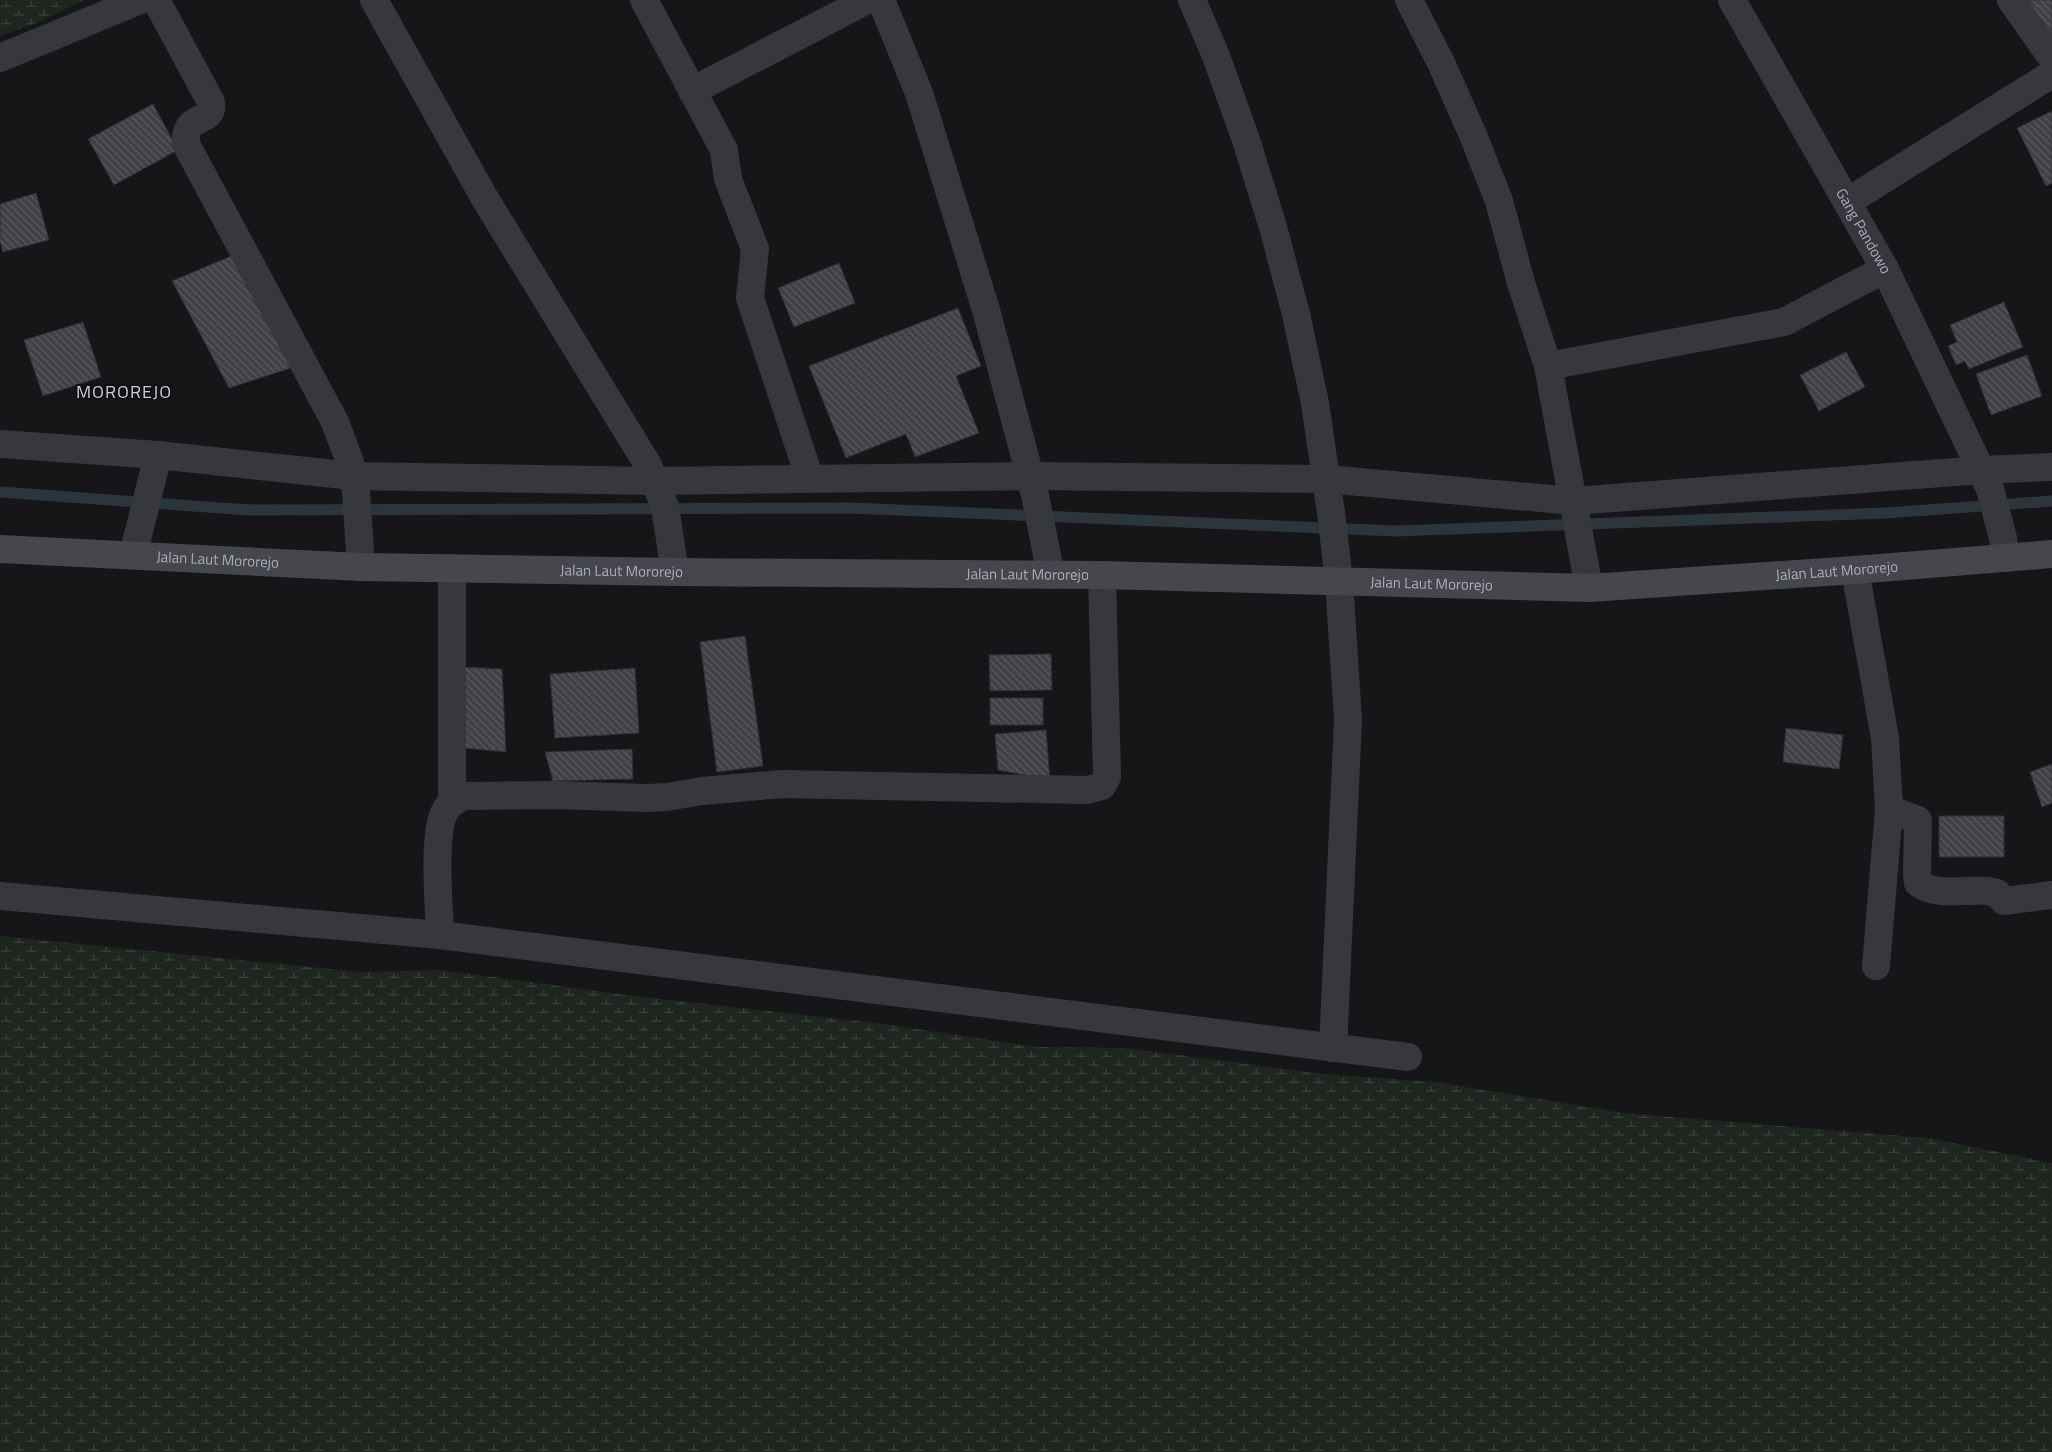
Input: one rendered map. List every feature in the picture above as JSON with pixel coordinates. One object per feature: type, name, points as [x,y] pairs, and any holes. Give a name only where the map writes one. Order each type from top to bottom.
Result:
[{"type":"street","points":[[0,58],[140,0]]},
{"type":"street","points":[[156,0],[211,102],[212,108],[208,116],[189,125],[185,133],[186,144],[335,422],[350,462],[354,483],[360,567]]},
{"type":"street","points":[[374,0],[484,197],[648,465],[665,507],[675,572]]},
{"type":"street","points":[[644,0],[724,150],[728,179],[755,249],[750,298],[810,479]]},
{"type":"street","points":[[692,90],[868,0]]},
{"type":"street","points":[[882,0],[922,103],[986,310],[1033,486],[1051,575]]},
{"type":"street","points":[[1192,0],[1216,56],[1243,132],[1273,227],[1296,314],[1315,403],[1331,514],[1338,570],[1348,720],[1333,1048]]},
{"type":"street","points":[[1409,0],[1458,100],[1499,201],[1548,366],[1589,588]]},
{"type":"street","name":"Gang Pandowo","points":[[1732,0],[1848,202],[1884,269],[1986,480],[2005,548]]},
{"type":"street","points":[[2011,0],[2052,58]]},
{"type":"street","points":[[1848,202],[2052,74]]},
{"type":"street","points":[[1548,366],[1784,322],[1884,269]]},
{"type":"street","points":[[0,444],[158,455],[354,483],[810,479],[1033,486],[1326,479],[1576,511],[1986,480],[2052,467]]},
{"type":"street","points":[[133,555],[158,455]]},
{"type":"street","name":"Jalan Laut Mororejo","points":[[0,549],[360,567],[675,572],[1102,575],[1338,570],[1589,588],[1855,570],[2005,548],[2052,554]]},
{"type":"street","points":[[452,568],[452,802]]},
{"type":"street","points":[[1855,570],[1884,738],[1889,809],[1876,966]]},
{"type":"street","points":[[440,935],[439,833],[444,813],[452,802],[464,796],[660,798],[702,791],[783,784],[1087,790],[1102,786],[1107,777],[1102,575]]},
{"type":"street","points":[[1889,809],[1918,820],[1917,875],[1918,883],[1922,887],[1933,890],[1988,891],[1997,893],[2004,901],[2052,895]]},
{"type":"street","points":[[0,896],[440,935],[1408,1057]]},
{"type":"green space","points":[[0,0],[85,0],[39,22],[0,36]]},
{"type":"green space","points":[[0,936],[361,972],[441,970],[635,996],[884,1024],[1036,1047],[1124,1048],[1324,1074],[1436,1082],[1624,1113],[1928,1138],[2052,1163],[2052,1452],[0,1452]]},
{"type":"building","points":[[2018,0],[2052,0],[2052,46]]},
{"type":"building","points":[[153,104],[178,150],[114,185],[88,139]]},
{"type":"building","points":[[2052,111],[2052,183],[2046,186],[2017,128]]},
{"type":"building","points":[[36,193],[49,240],[3,252],[0,241],[0,204]]},
{"type":"building","points":[[236,254],[294,367],[229,388],[172,281]]},
{"type":"building","points":[[839,263],[855,303],[794,327],[778,288]]},
{"type":"building","points":[[2004,302],[2023,347],[1969,369],[1965,361],[1956,365],[1948,346],[1957,342],[1950,325]]},
{"type":"building","points":[[958,308],[981,366],[956,376],[979,433],[915,457],[906,434],[846,458],[809,366]]},
{"type":"building","points":[[83,322],[101,377],[43,396],[24,340]]},
{"type":"building","points":[[1846,352],[1865,387],[1819,411],[1800,375]]},
{"type":"building","points":[[2027,355],[2042,396],[1991,415],[1976,374]]},
{"type":"building","points":[[745,636],[763,766],[717,772],[700,642]]},
{"type":"building","points":[[1051,654],[1052,690],[990,691],[989,655]]},
{"type":"building","points":[[460,667],[502,669],[506,752],[465,748]]},
{"type":"building","points":[[635,668],[639,733],[555,738],[550,674]]},
{"type":"building","points":[[990,698],[1043,698],[1043,725],[990,725]]},
{"type":"building","points":[[1786,728],[1843,735],[1839,769],[1783,762]]},
{"type":"building","points":[[1046,730],[1050,780],[998,770],[995,734]]},
{"type":"building","points":[[632,749],[633,779],[553,781],[545,752]]},
{"type":"building","points":[[2052,764],[2052,803],[2042,807],[2030,772]]},
{"type":"building","points":[[1939,816],[2004,816],[2004,857],[1939,857]]},
{"type":"waterway","points":[[0,492],[249,510],[849,508],[1397,531],[1885,513],[2052,501]]},
{"type":"district","name":"MOROREJO","points":[[124,392]]}]
